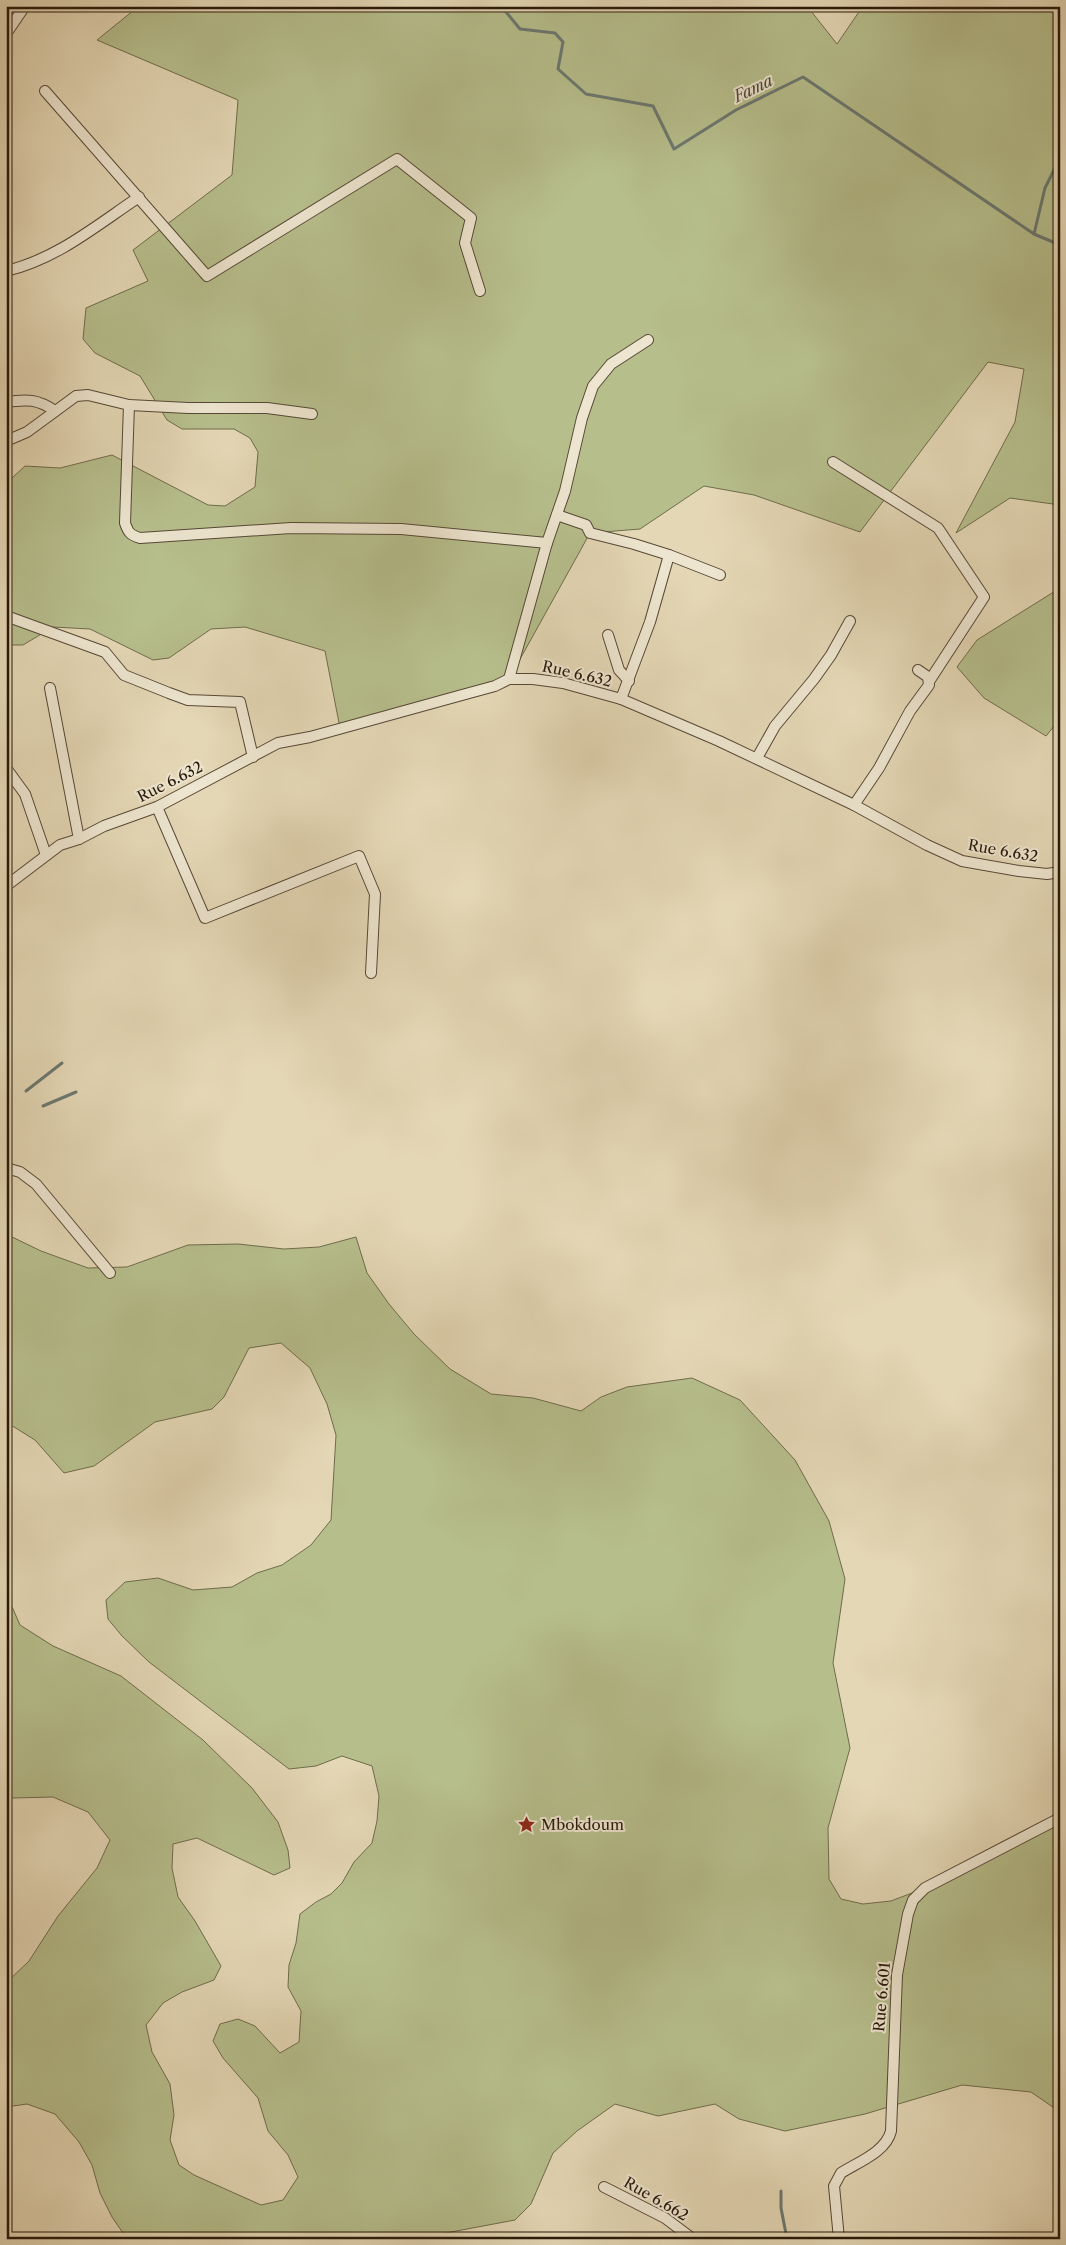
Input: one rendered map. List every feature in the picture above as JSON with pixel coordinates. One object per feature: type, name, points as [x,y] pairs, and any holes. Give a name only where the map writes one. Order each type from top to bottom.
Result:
[{"type":"street","points":[[6,34],[25,6]]},
{"type":"street","points":[[45,91],[207,276],[397,159],[471,218],[466,244],[480,291]]},
{"type":"street","points":[[6,271],[20,268],[58,252],[139,197]]},
{"type":"street","points":[[509,680],[547,543],[565,491],[582,418],[593,386],[611,364],[648,340]]},
{"type":"street","points":[[6,440],[27,432],[76,396],[88,395],[129,405],[188,408],[267,408],[312,414]]},
{"type":"street","points":[[6,402],[21,400],[41,402],[55,411]]},
{"type":"street","points":[[129,405],[125,524],[128,532],[133,536],[150,538],[291,528],[401,529],[547,543]]},
{"type":"street","points":[[833,462],[938,528],[984,597],[930,680],[926,690],[910,711],[879,768],[854,805]]},
{"type":"street","points":[[557,515],[586,525],[590,533],[670,555],[720,575]]},
{"type":"street","points":[[621,699],[650,622],[670,555]]},
{"type":"street","points":[[6,616],[105,652],[124,676],[188,700],[240,702],[253,758]]},
{"type":"street","points":[[757,758],[775,726],[814,679],[831,655],[850,621]]},
{"type":"street","points":[[608,635],[619,670],[629,681]]},
{"type":"street","points":[[918,670],[930,680]]},
{"type":"street","name":"Rue 6.632","points":[[6,886],[60,845],[79,839],[104,826],[157,807],[253,758],[278,743],[310,737],[487,688],[509,680],[550,680],[621,699],[757,758],[854,805],[927,845],[962,861],[1019,871],[1047,874],[1060,872]]},
{"type":"street","points":[[50,688],[79,839]]},
{"type":"street","points":[[6,768],[25,794],[46,854]]},
{"type":"street","points":[[157,807],[205,918],[359,856],[375,894],[371,973]]},
{"type":"street","points":[[6,1168],[20,1172],[36,1184],[110,1273]]},
{"type":"street","name":"Rue 6.601","points":[[839,2239],[834,2186],[837,2179],[841,2173],[883,2146],[889,2140],[891,2131],[897,1975],[908,1914],[913,1900],[925,1888],[1060,1818]]},
{"type":"street","name":"Rue 6.662","points":[[604,2187],[665,2218],[693,2239]]},
{"type":"green space","points":[[139,6],[807,6],[837,44],[863,6],[1060,6],[1060,505],[1010,498],[956,533],[1015,422],[1024,369],[988,362],[860,532],[754,495],[704,486],[640,529],[590,533],[509,679],[340,728],[325,651],[245,627],[211,629],[169,658],[153,660],[90,629],[53,627],[23,645],[6,645],[6,496],[12,478],[25,466],[60,468],[112,455],[208,505],[225,506],[255,487],[258,452],[250,438],[234,429],[182,429],[167,420],[140,376],[95,353],[83,339],[86,308],[148,281],[133,250],[232,175],[238,100],[97,40]]},
{"type":"green space","points":[[1060,588],[1060,719],[1046,736],[984,698],[957,667],[977,640]]},
{"type":"green space","points":[[6,1234],[41,1251],[88,1268],[127,1267],[188,1245],[238,1244],[284,1249],[319,1247],[356,1237],[367,1273],[414,1334],[450,1369],[491,1394],[533,1398],[581,1411],[601,1397],[627,1387],[692,1378],[740,1400],[795,1460],[829,1521],[845,1579],[833,1663],[850,1748],[828,1828],[829,1879],[841,1899],[863,1904],[891,1901],[925,1888],[1060,1818],[1060,2112],[1031,2092],[962,2085],[865,2114],[785,2131],[739,2119],[715,2104],[658,2116],[615,2104],[577,2131],[553,2153],[531,2204],[515,2220],[435,2235],[387,2235],[366,2239],[127,2239],[112,2217],[100,2193],[92,2165],[79,2142],[55,2114],[27,2104],[6,2107],[6,1983],[29,1961],[58,1916],[97,1868],[110,1840],[88,1812],[53,1797],[13,1798],[6,1795],[6,1593],[20,1625],[53,1646],[121,1676],[203,1740],[252,1788],[278,1822],[288,1850],[290,1868],[274,1875],[197,1838],[173,1844],[172,1868],[178,1897],[195,1921],[221,1966],[214,1980],[182,1992],[163,2003],[146,2025],[152,2052],[170,2084],[174,2115],[170,2140],[179,2165],[194,2175],[261,2205],[283,2200],[298,2177],[288,2155],[268,2131],[258,2098],[223,2058],[213,2041],[220,2024],[238,2019],[255,2026],[280,2053],[299,2042],[301,2011],[288,1987],[289,1965],[296,1943],[300,1914],[331,1894],[342,1883],[354,1862],[372,1843],[377,1821],[379,1796],[372,1766],[342,1756],[316,1766],[289,1769],[149,1662],[122,1636],[108,1619],[106,1600],[125,1582],[158,1578],[193,1590],[232,1587],[257,1573],[282,1565],[311,1545],[331,1520],[336,1435],[327,1404],[310,1368],[281,1343],[249,1348],[224,1397],[212,1409],[155,1422],[94,1466],[64,1473],[35,1440],[6,1422]]},
{"type":"waterway","name":"Fama","points":[[501,6],[520,29],[555,33],[563,42],[558,69],[586,94],[653,106],[674,149],[736,110],[803,77],[1034,234],[1060,245]]},
{"type":"waterway","points":[[1034,234],[1045,188],[1060,158]]},
{"type":"waterway","points":[[26,1091],[62,1063]]},
{"type":"waterway","points":[[43,1106],[76,1092]]},
{"type":"waterway","points":[[781,2191],[781,2208],[787,2239]]},
{"type":"place","name":"Mbokdoum","points":[[527,1825]]}]
